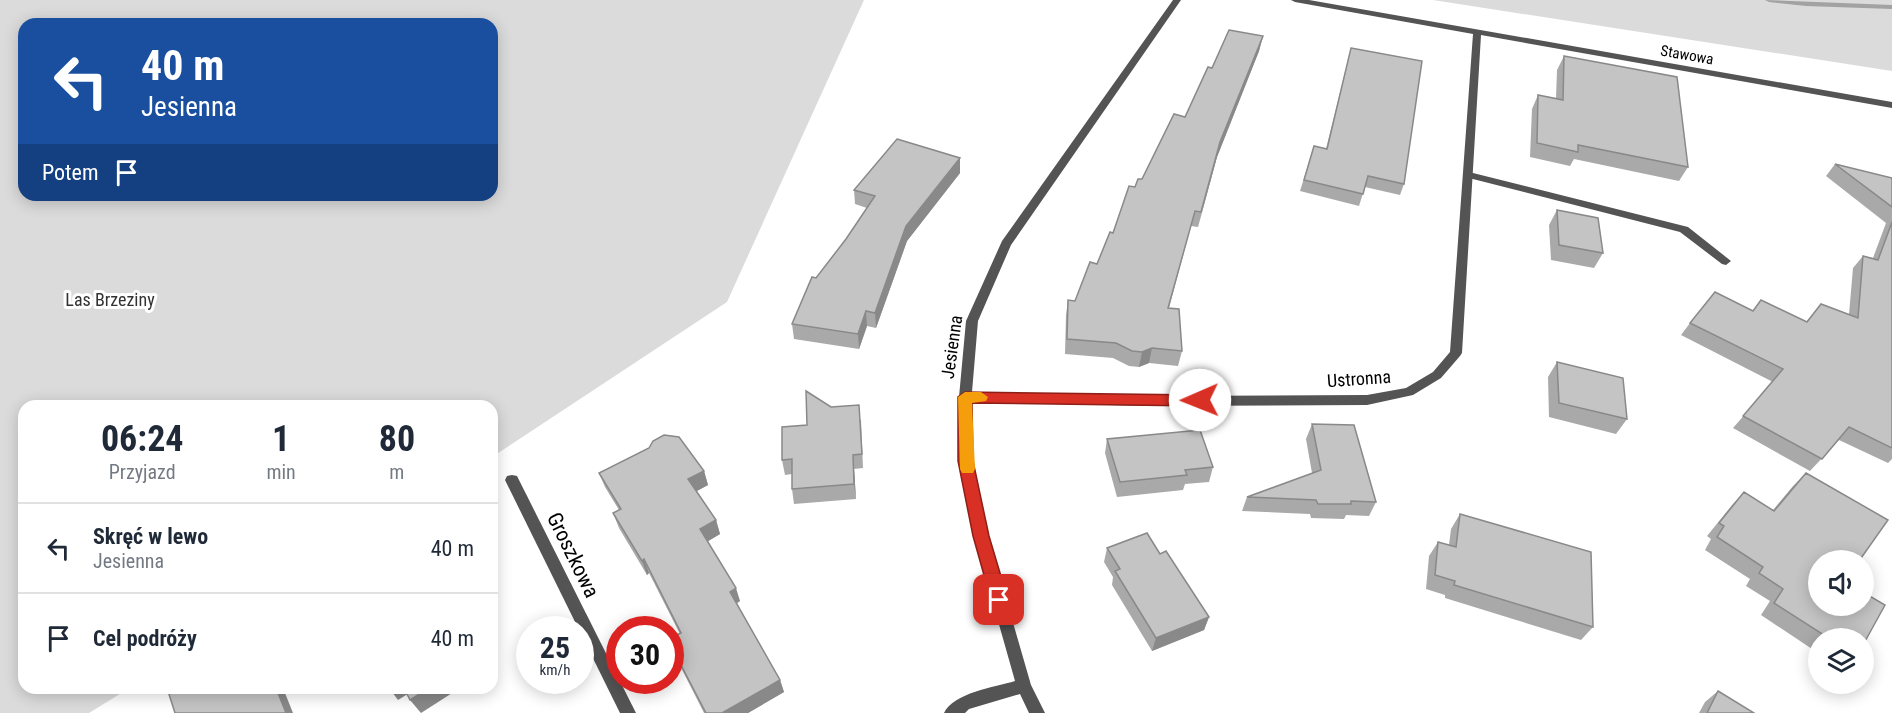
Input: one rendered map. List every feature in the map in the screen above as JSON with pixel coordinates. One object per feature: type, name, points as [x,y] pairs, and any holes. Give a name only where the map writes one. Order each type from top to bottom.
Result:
[{"type":"street","name":"Jesienna","points":[[1037,713],[1024,686],[979,525],[966,461],[965,397],[972,321],[1006,244],[1177,0]]},
{"type":"street","name":"Stawowa","points":[[1295,0],[1892,105]]},
{"type":"street","name":"Ustronna","points":[[965,397],[1156,401],[1367,400],[1409,392],[1437,375],[1456,353],[1477,33]]},
{"type":"street","points":[[1469,175],[1684,229],[1726,261]]},
{"type":"street","name":"Groszkowa","points":[[512,480],[628,713]]},
{"type":"street","points":[[952,713],[965,703],[1024,686]]},
{"type":"green space","name":"Las Brzeziny","points":[[0,0],[864,0],[727,302],[498,453],[498,400],[18,400],[18,694],[120,694],[89,713],[0,713]]},
{"type":"green space","points":[[1433,0],[1892,0],[1892,71]]},
{"type":"building","points":[[1229,30],[1263,36],[1220,142],[1201,212],[1195,211],[1168,308],[1179,309],[1182,351],[1152,348],[1142,352],[1132,351],[1116,343],[1067,339],[1068,300],[1075,301],[1090,262],[1097,264],[1110,232],[1113,233],[1129,186],[1135,187],[1138,179],[1142,179],[1174,114],[1185,117],[1208,67],[1212,68]]},
{"type":"building","points":[[1351,48],[1422,61],[1404,184],[1368,176],[1363,194],[1304,180],[1314,146],[1327,149]]},
{"type":"building","points":[[1564,56],[1677,77],[1688,167],[1578,145],[1578,152],[1537,143],[1538,95],[1563,100]]},
{"type":"building","points":[[897,139],[960,158],[906,226],[875,313],[866,311],[858,334],[792,324],[812,277],[816,278],[875,196],[854,190]]},
{"type":"building","points":[[1835,164],[1892,178],[1892,207]]},
{"type":"building","points":[[1557,210],[1598,218],[1603,253],[1559,245]]},
{"type":"building","points":[[1892,222],[1892,448],[1849,427],[1822,459],[1743,416],[1783,369],[1690,323],[1715,292],[1753,311],[1761,300],[1807,322],[1821,304],[1858,318],[1863,256],[1878,260]]},
{"type":"building","points":[[1557,362],[1623,378],[1627,419],[1559,403]]},
{"type":"building","points":[[806,391],[831,407],[859,405],[862,454],[853,455],[854,484],[792,489],[792,459],[782,460],[782,427],[807,425]]},
{"type":"building","points":[[1312,424],[1354,425],[1376,502],[1351,501],[1351,504],[1318,504],[1316,500],[1247,497],[1321,470]]},
{"type":"building","points":[[1200,430],[1213,467],[1185,470],[1187,475],[1120,482],[1107,439]]},
{"type":"building","points":[[664,435],[679,437],[704,471],[688,479],[716,520],[700,529],[736,588],[730,592],[780,680],[722,713],[706,713],[684,671],[684,616],[672,616],[644,559],[642,561],[613,513],[621,509],[599,473],[649,448],[653,441]]},
{"type":"building","points":[[1806,473],[1888,520],[1867,550],[1808,550],[1808,616],[1874,616],[1874,598],[1885,605],[1872,628],[1813,628],[1774,603],[1783,589],[1759,573],[1763,567],[1717,537],[1724,526],[1719,523],[1744,492],[1774,511]]},
{"type":"building","points":[[1460,514],[1591,552],[1593,627],[1454,585],[1455,581],[1435,575],[1438,542],[1456,547]]},
{"type":"building","points":[[1147,533],[1160,554],[1166,551],[1209,617],[1156,638],[1115,571],[1120,569],[1107,548]]},
{"type":"building","points":[[1718,691],[1754,713],[1707,713]]},
{"type":"building","points":[[169,694],[278,694],[286,713],[175,713]]},
{"type":"building","points":[[407,694],[420,694],[410,700]]},
{"type":"waterway","points":[[1769,0],[1806,4],[1892,7]]},
{"type":"slow traffic","points":[[967,469],[965,397],[981,397]]},
{"type":"route","points":[[999,600],[981,536],[966,461],[965,397],[1200,400]]}]
